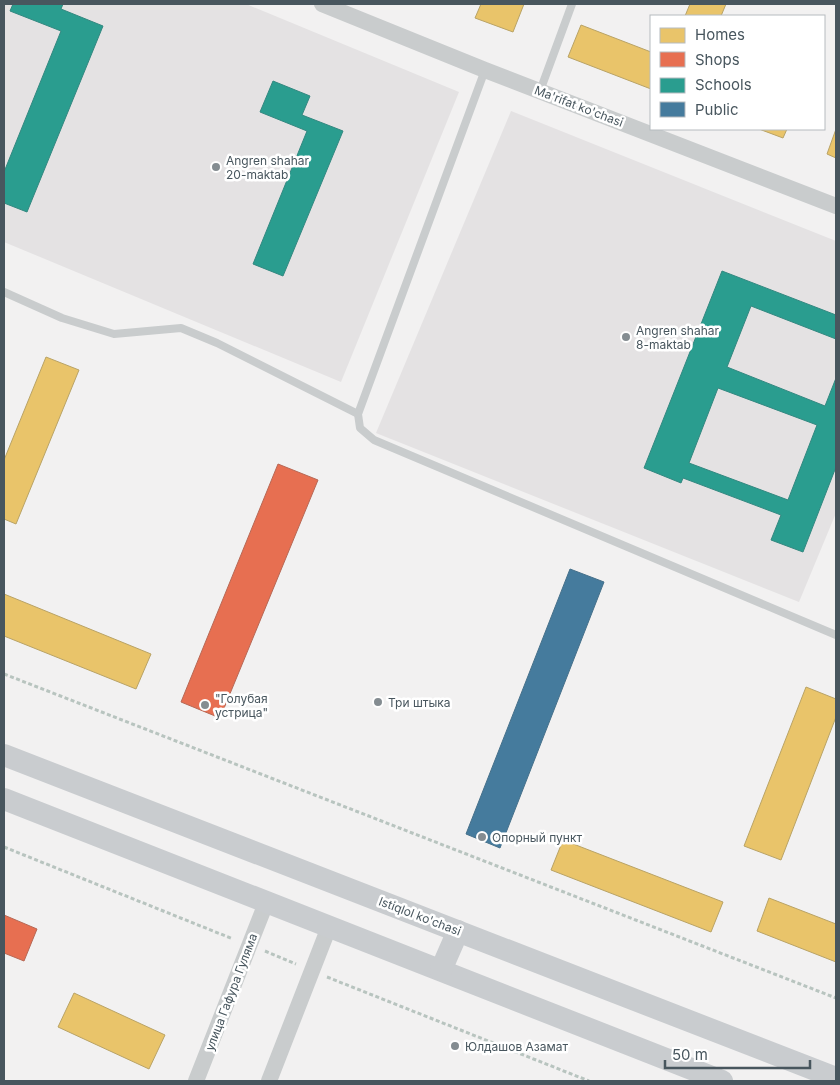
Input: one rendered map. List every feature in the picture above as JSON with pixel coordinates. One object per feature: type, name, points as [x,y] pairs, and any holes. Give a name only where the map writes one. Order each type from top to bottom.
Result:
[{"type":"main road","name":"Istiqlol ko'chasi","points":[[4,755],[836,1078]]},
{"type":"main road","points":[[4,800],[722,1081]]},
{"type":"main road","points":[[441,970],[458,931]]},
{"type":"street","name":"Ma'rifat ko'chasi","points":[[322,4],[485,70],[836,206]]},
{"type":"street","name":"улица Гафура Гуляма","points":[[196,1081],[266,903]]},
{"type":"street","points":[[269,1081],[329,927]]},
{"type":"lane","points":[[540,91],[572,4]]},
{"type":"lane","points":[[485,70],[358,414],[360,428],[374,440],[836,634]]},
{"type":"lane","points":[[4,292],[62,318],[114,334],[181,328],[217,343],[358,414]]},
{"type":"path","points":[[4,674],[836,998]]},
{"type":"shaded area","name":"Angren shahar 20-maktab","points":[[4,4],[246,4],[459,92],[341,382],[4,242]]},
{"type":"shaded area","name":"Angren shahar 8-maktab","points":[[511,111],[836,241],[836,513],[799,602],[376,433]]},
{"type":"building: Homes","points":[[481,4],[524,4],[513,32],[475,18]]},
{"type":"building: Homes","points":[[690,4],[726,4],[721,15],[685,15]]},
{"type":"building: Homes","points":[[581,25],[650,52],[650,89],[568,57]]},
{"type":"building: Homes","points":[[836,129],[836,158],[827,154]]},
{"type":"building: Homes","points":[[762,130],[787,130],[783,138]]},
{"type":"building: Homes","points":[[46,357],[79,370],[16,524],[4,519],[4,460]]},
{"type":"building: Homes","points":[[4,594],[151,654],[136,689],[4,636]]},
{"type":"building: Homes","points":[[806,687],[836,699],[836,717],[781,860],[744,846]]},
{"type":"building: Homes","points":[[563,840],[723,902],[711,932],[551,870]]},
{"type":"building: Homes","points":[[769,898],[836,924],[836,962],[757,931]]},
{"type":"building: Homes","points":[[74,993],[165,1035],[149,1069],[58,1027]]},
{"type":"building: Shops","points":[[278,464],[318,480],[220,718],[181,702]]},
{"type":"building: Shops","points":[[4,915],[37,929],[24,961],[4,953]]},
{"type":"building: Schools","points":[[13,4],[63,4],[61,9],[103,26],[27,212],[4,203],[4,172],[61,31],[10,11]]},
{"type":"building: Schools","points":[[273,81],[310,96],[302,115],[343,131],[283,276],[253,264],[307,131],[260,112]]},
{"type":"building: Schools","points":[[722,271],[836,315],[836,339],[751,306],[727,367],[825,406],[836,378],[836,467],[803,552],[771,540],[781,515],[683,478],[681,483],[644,468]],"holes":[[[718,388],[817,425],[788,500],[689,463]]]},
{"type":"building: Public","points":[[570,569],[604,582],[500,848],[466,834]]},
{"type":"place","name":"Angren shahar 20-maktab","points":[[216,167]]},
{"type":"place","name":"Angren shahar 8-maktab","points":[[626,337]]},
{"type":"place","name":"Три штыка","points":[[378,702]]},
{"type":"place","name":"\"Голубая устрица\"","points":[[205,705]]},
{"type":"place","name":"Опорный пункт","points":[[482,837]]},
{"type":"place","name":"Юлдашов Азамат","points":[[455,1046]]}]
